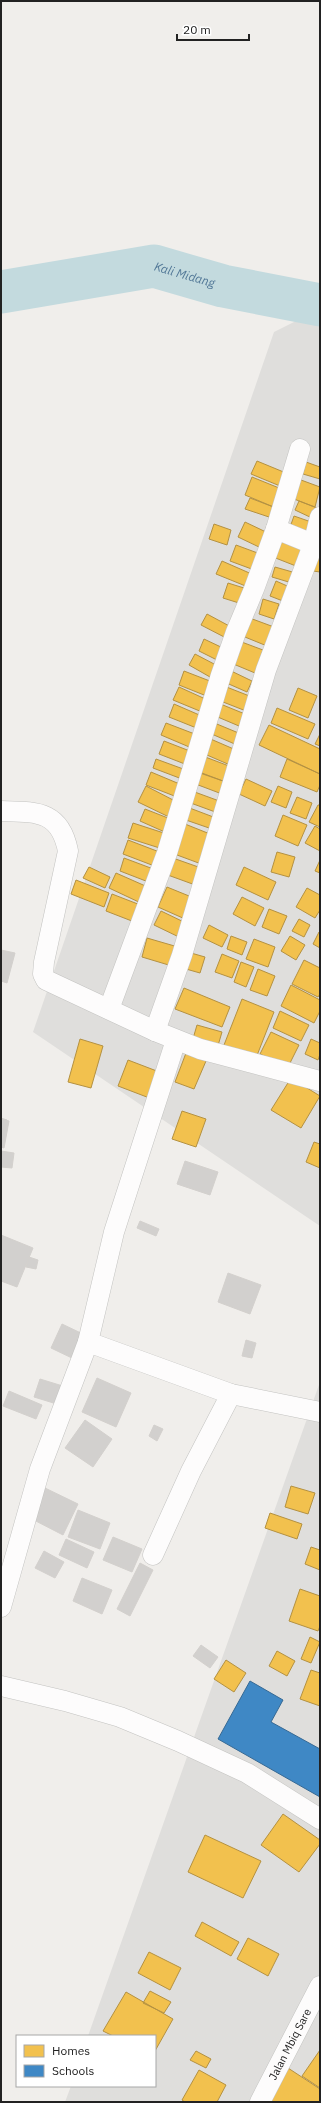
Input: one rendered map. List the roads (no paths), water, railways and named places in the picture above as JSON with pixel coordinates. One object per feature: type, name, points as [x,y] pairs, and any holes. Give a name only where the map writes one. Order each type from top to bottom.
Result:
[{"type":"street","points":[[110,1009],[167,853],[236,632],[254,589],[276,529],[300,449]]},
{"type":"street","points":[[155,1031],[182,955],[266,670],[317,546],[320,517]]},
{"type":"street","points":[[276,529],[317,546]]},
{"type":"street","points":[[1,811],[34,812],[48,817],[60,827],[68,851],[43,974],[44,979],[155,1031],[200,1049],[320,1081]]},
{"type":"street","points":[[1,1607],[40,1468],[88,1342],[114,1232],[176,1040]]},
{"type":"street","points":[[88,1342],[231,1394],[320,1412]]},
{"type":"street","points":[[153,1555],[191,1471],[231,1394]]},
{"type":"street","points":[[1,1686],[65,1701],[120,1717],[156,1732],[247,1773],[320,1819]]},
{"type":"street","name":"Jalan Mbiq Sare","points":[[260,2102],[320,1986]]},
{"type":"waterway","name":"Kali Midang","points":[[1,292],[154,266],[223,286],[320,305]]}]
